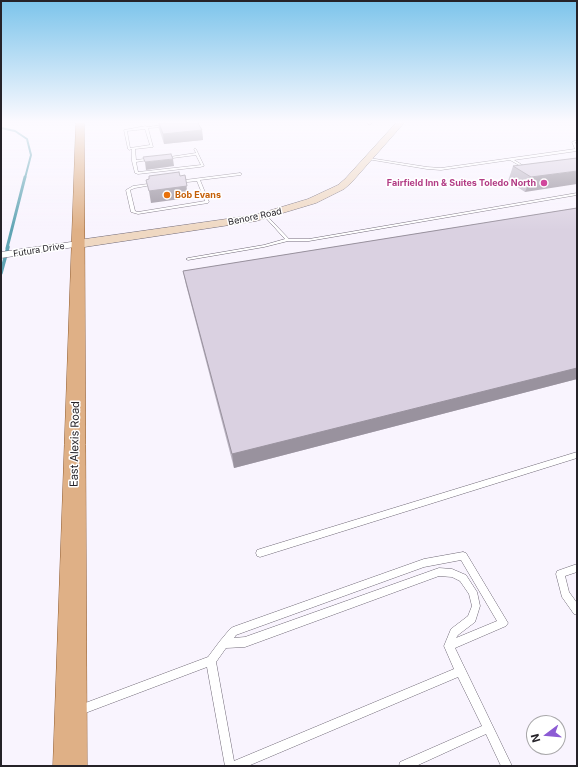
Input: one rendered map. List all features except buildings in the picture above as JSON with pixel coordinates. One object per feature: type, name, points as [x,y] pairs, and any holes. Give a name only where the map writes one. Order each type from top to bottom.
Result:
[{"type":"main road","name":"East Alexis Road","points":[[70,766],[79,159]]},
{"type":"main road","name":"Benore Road","points":[[78,244],[234,222],[266,216],[312,201],[341,187],[369,159]]},
{"type":"street","name":"Futura Drive","points":[[1,255],[78,244]]},
{"type":"lane","points":[[154,159],[134,161],[136,172],[200,166],[203,165],[200,159]]},
{"type":"lane","points":[[369,159],[441,169],[510,159],[524,167],[532,166]]},
{"type":"lane","points":[[169,183],[240,174]]},
{"type":"lane","points":[[162,184],[130,188],[128,190],[132,210],[138,213],[207,202],[198,179]]},
{"type":"lane","points":[[188,259],[264,246],[288,240],[309,240],[577,194]]},
{"type":"lane","points":[[266,216],[288,240]]},
{"type":"lane","points":[[260,553],[577,455]]},
{"type":"lane","points":[[71,713],[212,661],[233,632],[424,563],[463,556],[503,623],[449,646]]},
{"type":"lane","points":[[577,568],[560,574],[565,594],[577,611]]},
{"type":"lane","points":[[223,644],[245,642],[439,572],[452,572],[463,578],[473,592],[476,606],[472,619],[454,632],[449,646],[507,766]]},
{"type":"lane","points":[[212,661],[230,766]]},
{"type":"lane","points":[[236,766],[460,671]]},
{"type":"lane","points":[[404,766],[488,728]]},
{"type":"waterway","points":[[25,178],[30,159]]},
{"type":"waterway","points":[[7,248],[25,177]]},
{"type":"waterway","points":[[1,273],[8,247]]},
{"type":"place","name":"Fairfield Inn & Suites Toledo North","points":[[544,183]]},
{"type":"place","name":"Bob Evans","points":[[167,195]]}]
